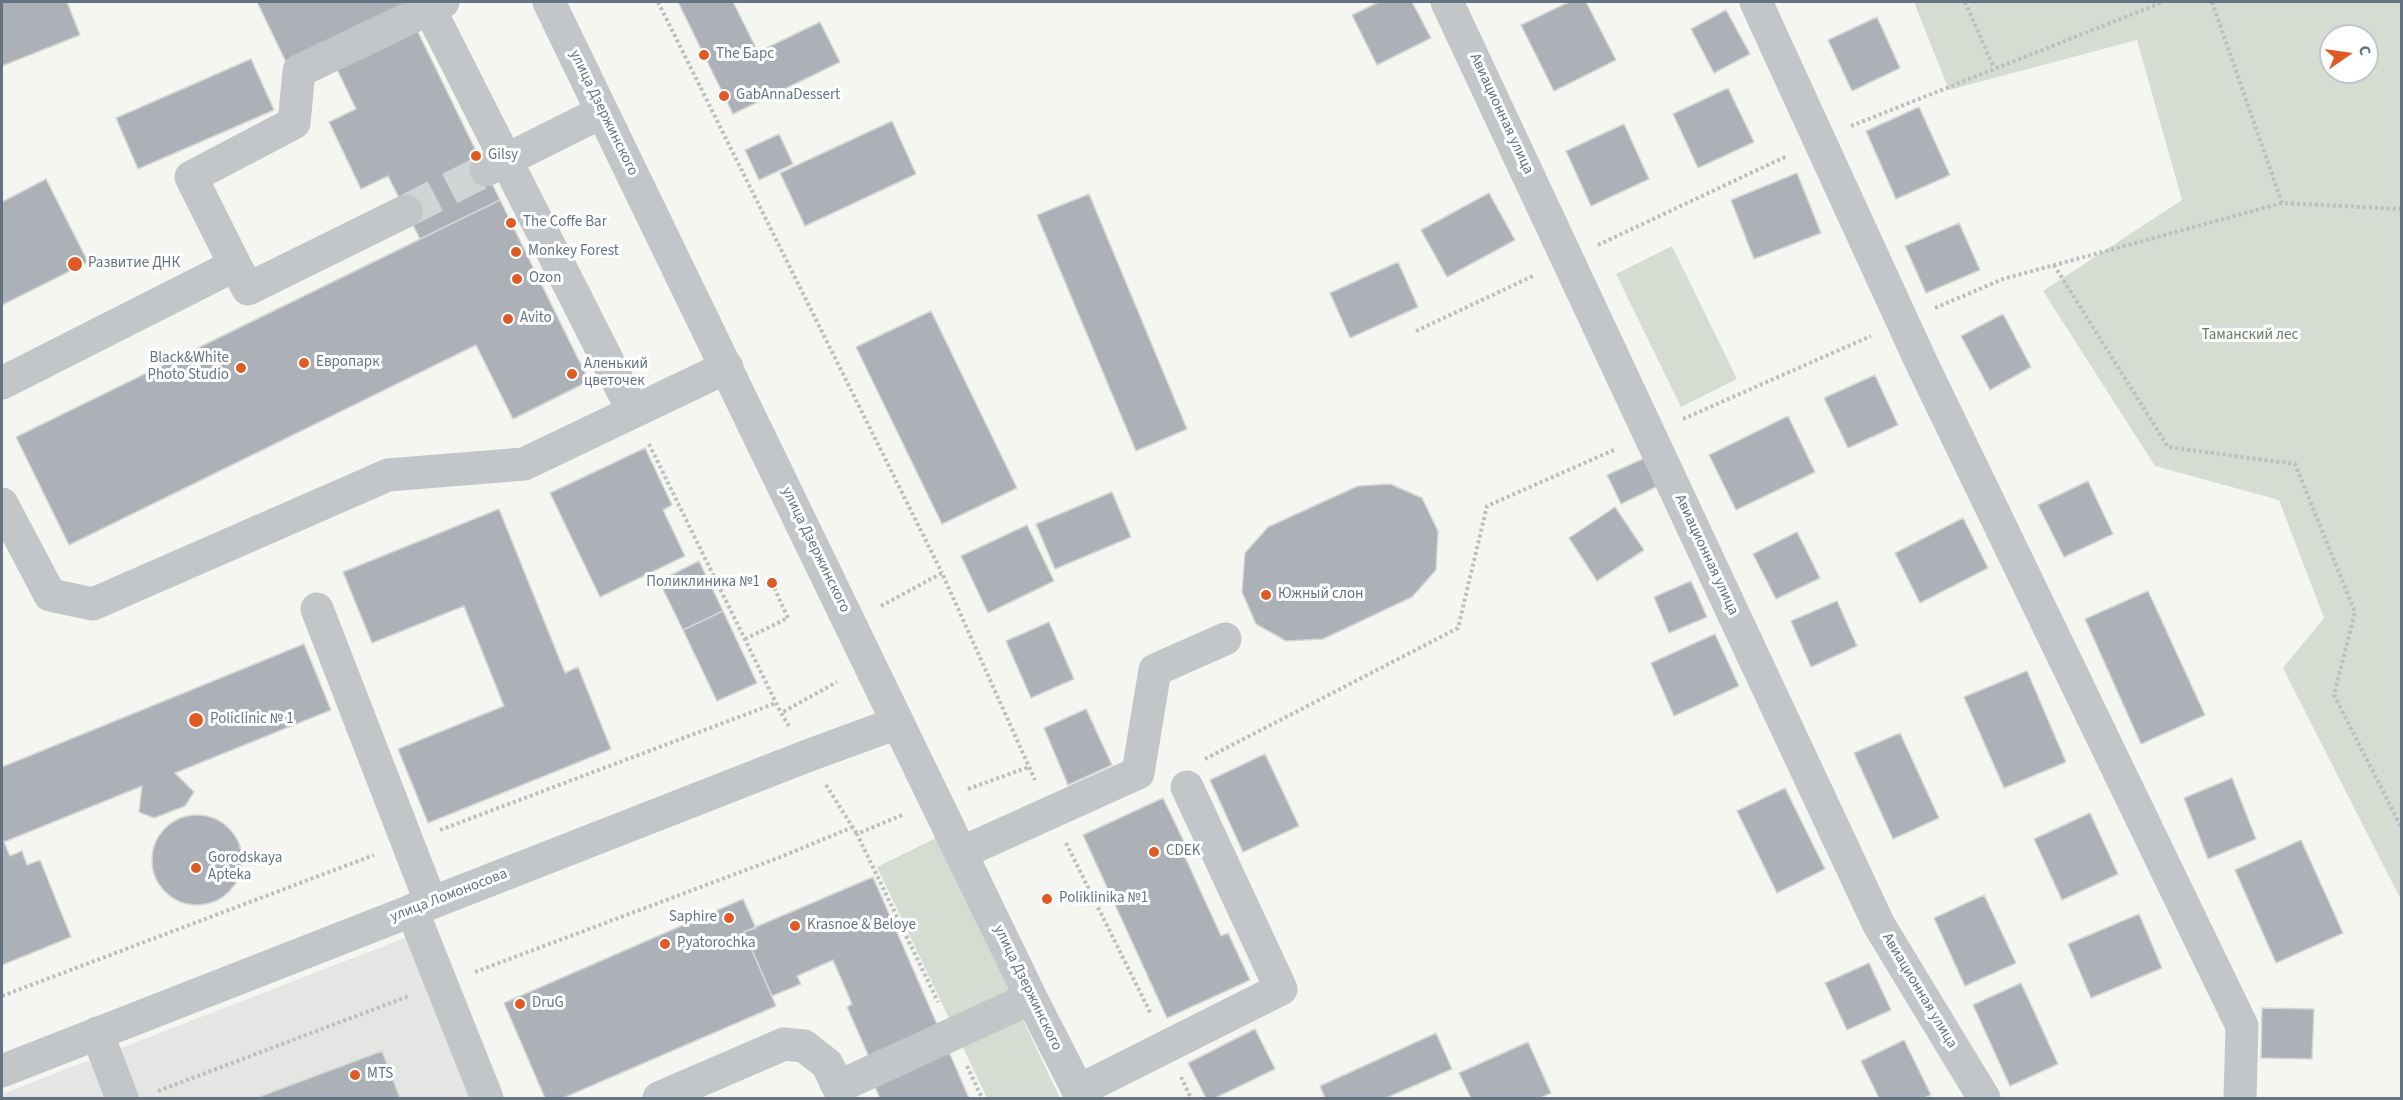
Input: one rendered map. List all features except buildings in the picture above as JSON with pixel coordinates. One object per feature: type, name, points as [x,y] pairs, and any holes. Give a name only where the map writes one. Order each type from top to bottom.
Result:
[{"type":"street","name":"улица Дзержинского","points":[[549,2],[897,723],[1080,1095]]},
{"type":"street","name":"Авиационная улица","points":[[1447,2],[1879,925],[1983,1098]]},
{"type":"street","points":[[1756,2],[1903,322],[2242,1026],[2240,1098]]},
{"type":"street","points":[[406,211],[248,289],[191,177],[294,123],[299,70],[436,5],[495,166],[633,411]]},
{"type":"street","points":[[495,166],[602,112]]},
{"type":"street","points":[[2,383],[235,265]]},
{"type":"street","points":[[2,504],[50,595],[93,604],[388,475],[524,464],[727,367]]},
{"type":"street","points":[[317,609],[421,906],[442,984],[488,1098]]},
{"type":"street","points":[[961,853],[1138,773],[1155,670],[1225,639]]},
{"type":"street","name":"улица Ломоносова","points":[[2,1071],[796,760],[897,723]]},
{"type":"street","points":[[1080,1095],[1167,1046],[1281,989],[1195,773]]},
{"type":"street","points":[[659,1098],[784,1044],[804,1046],[827,1064],[839,1093],[1031,998]]},
{"type":"street","points":[[97,1033],[135,1096]]},
{"type":"path","points":[[657,2],[942,573]]},
{"type":"path","points":[[1965,2],[1994,68]]},
{"type":"path","points":[[1416,331],[1865,119],[2163,2]]},
{"type":"path","points":[[2212,2],[2282,203]]},
{"type":"path","points":[[1195,773],[1458,628],[1487,506],[2003,279],[2282,203],[2402,209]]},
{"type":"path","points":[[2054,265],[2168,447],[2295,464],[2355,612],[2334,695],[2402,829]]},
{"type":"path","points":[[633,411],[780,713]]},
{"type":"path","points":[[745,639],[788,618],[772,583]]},
{"type":"path","points":[[982,1098],[857,834],[936,800],[1029,767],[1167,1046]]},
{"type":"path","points":[[135,1096],[442,984],[783,856],[853,827]]},
{"type":"shaded area","points":[[410,936],[473,1098],[2,1098],[2,1094]]},
{"type":"green space","name":"Таманский лес","points":[[1914,2],[2401,2],[2401,900],[2283,668],[2324,618],[2279,500],[2155,466],[2043,291],[2182,200],[2137,40],[1949,90]]},
{"type":"green space","points":[[1672,246],[1737,379],[1681,407],[1616,274]]},
{"type":"green space","points":[[936,838],[1060,1098],[987,1098],[877,867]]},
{"type":"tunnel","points":[[406,211],[486,170]]},
{"type":"place","name":"The Барс","points":[[704,55]]},
{"type":"place","name":"GabAnnaDessert","points":[[724,96]]},
{"type":"place","name":"Gilsy","points":[[476,156]]},
{"type":"place","name":"The Coffe Bar","points":[[511,223]]},
{"type":"place","name":"Monkey Forest","points":[[516,252]]},
{"type":"place","name":"Развитие ДНК","points":[[75,264]]},
{"type":"place","name":"Ozon","points":[[517,279]]},
{"type":"place","name":"Avito","points":[[508,319]]},
{"type":"place","name":"Европарк","points":[[304,363]]},
{"type":"place","name":"Black&White Photo Studio","points":[[241,368]]},
{"type":"place","name":"Аленький цветочек","points":[[572,374]]},
{"type":"place","name":"Поликлиника №1","points":[[772,583]]},
{"type":"place","name":"Южный слон","points":[[1266,595]]},
{"type":"place","name":"Policlinic № 1","points":[[196,720]]},
{"type":"place","name":"CDEK","points":[[1154,852]]},
{"type":"place","name":"Gorodskaya Apteka","points":[[196,868]]},
{"type":"place","name":"Poliklinika №1","points":[[1047,899]]},
{"type":"place","name":"Saphire","points":[[729,918]]},
{"type":"place","name":"Krasnoe & Beloye","points":[[795,926]]},
{"type":"place","name":"Pyatorochka","points":[[665,944]]},
{"type":"place","name":"DruG","points":[[520,1004]]},
{"type":"place","name":"MTS","points":[[355,1075]]}]
